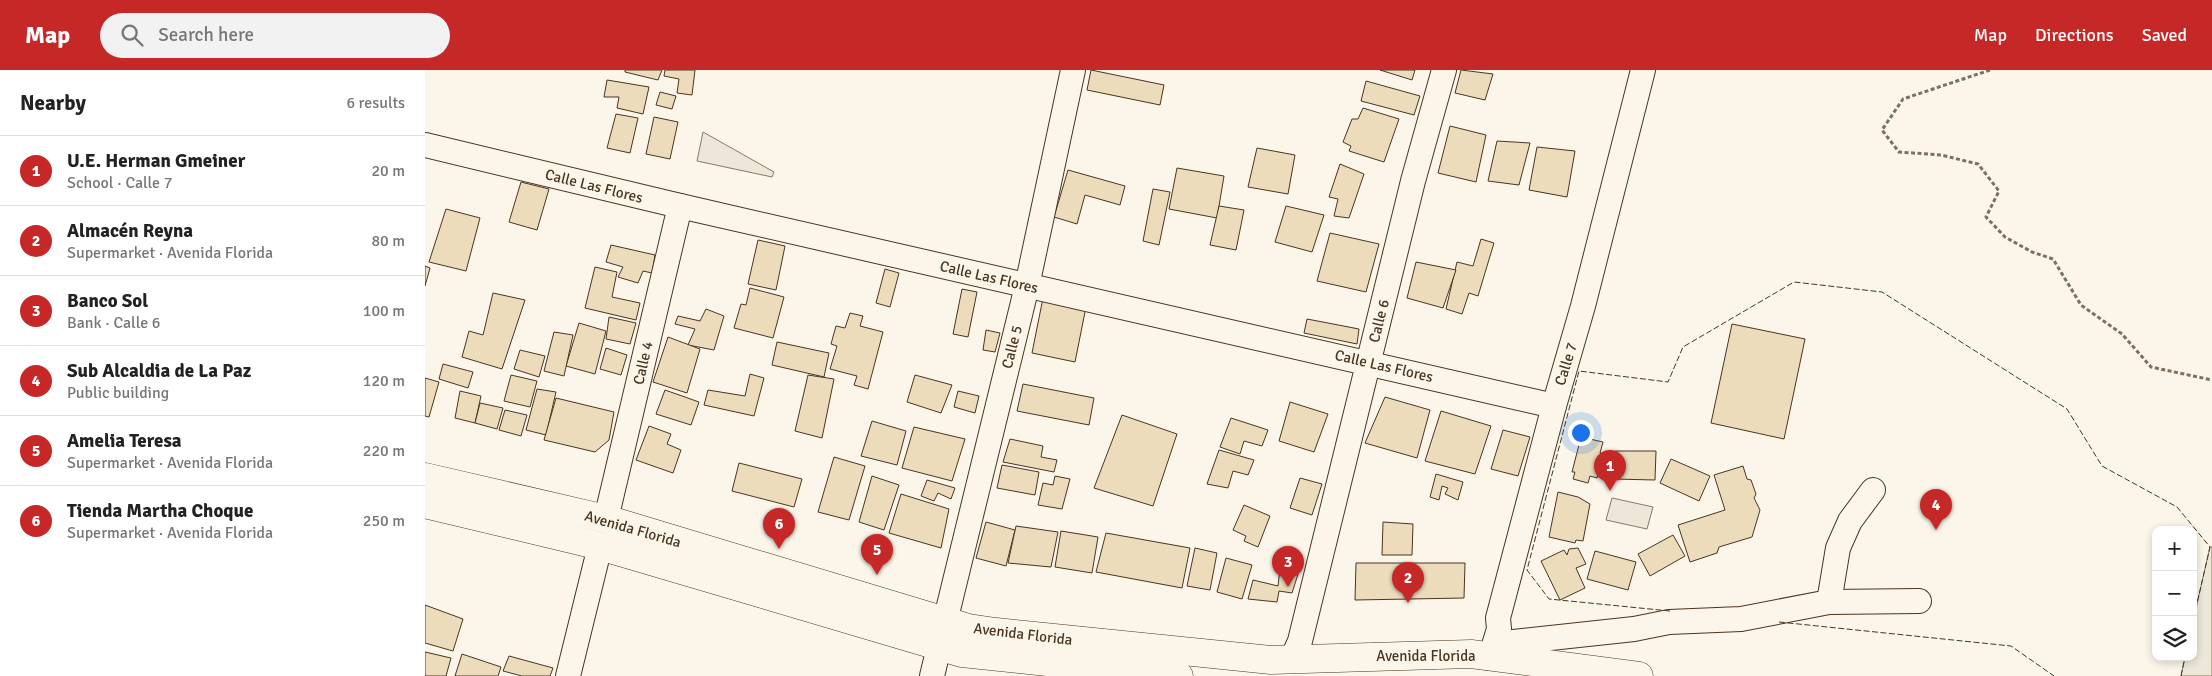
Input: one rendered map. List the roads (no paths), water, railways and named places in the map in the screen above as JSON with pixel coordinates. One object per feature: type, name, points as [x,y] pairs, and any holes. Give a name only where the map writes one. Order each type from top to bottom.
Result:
[{"type":"main road","name":"Avenida Florida","points":[[425,478],[605,520],[942,634],[962,653],[1179,676]]},
{"type":"main road","name":"Avenida Florida","points":[[425,504],[600,546],[942,634],[996,632],[1271,660],[1291,668],[1471,654],[1490,659],[1639,676]]},
{"type":"main road","points":[[600,546],[605,520]]},
{"type":"street","name":"Calle 5","points":[[932,676],[1027,286],[1073,70]]},
{"type":"street","name":"Calle 6","points":[[1291,668],[1300,641],[1413,181],[1445,70]]},
{"type":"street","name":"Calle 7","points":[[1490,659],[1499,629],[1498,618],[1554,406],[1583,306],[1643,70]]},
{"type":"street","name":"Calle Las Flores","points":[[425,144],[679,206],[1554,406]]},
{"type":"street","name":"Calle 4","points":[[605,520],[679,206]]},
{"type":"street","points":[[1829,602],[1838,548],[1850,521],[1873,490]]},
{"type":"street","points":[[568,676],[600,546]]},
{"type":"street","points":[[1490,659],[1669,622],[1741,619],[1829,602],[1919,601]]},
{"type":"place","name":"U.E. Herman Gmeiner","points":[[1610,491]]},
{"type":"place","name":"Sub Alcaldia de La Paz","points":[[1936,530]]},
{"type":"place","name":"Tienda Martha Choque","points":[[779,549]]},
{"type":"place","name":"Amelia Teresa","points":[[877,575]]},
{"type":"place","name":"Banco Sol","points":[[1288,587]]},
{"type":"place","name":"Almacén Reyna","points":[[1408,603]]}]
